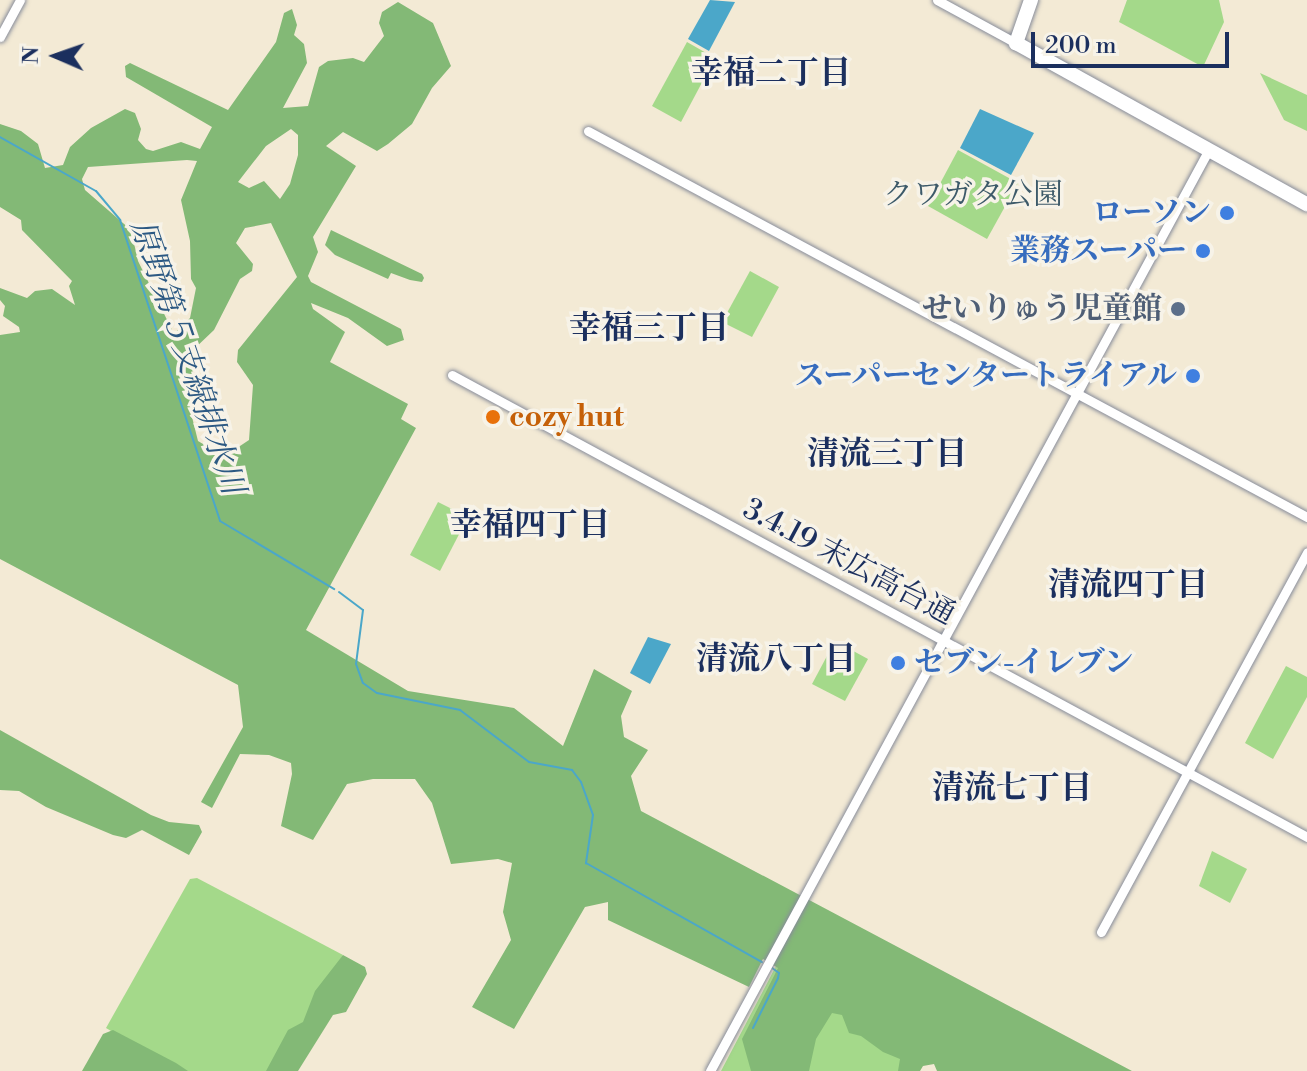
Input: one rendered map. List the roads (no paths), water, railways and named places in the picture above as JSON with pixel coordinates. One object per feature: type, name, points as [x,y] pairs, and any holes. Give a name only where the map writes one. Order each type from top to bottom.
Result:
[{"type":"highway","points":[[1031,0],[1016,43],[1307,204]]},
{"type":"street","points":[[0,37],[20,0]]},
{"type":"street","points":[[937,0],[1016,43]]},
{"type":"street","points":[[588,131],[1307,517]]},
{"type":"street","points":[[710,1071],[1208,151]]},
{"type":"street","name":"3.4.19 末広高台通","points":[[452,375],[1307,837]]},
{"type":"street","points":[[1101,932],[1307,552]]},
{"type":"water","points":[[710,0],[735,2],[709,51],[688,39]]},
{"type":"water","points":[[980,109],[1034,133],[1011,175],[960,148]]},
{"type":"water","points":[[648,637],[671,644],[650,684],[630,673]]},
{"type":"waterway","name":"原野第５支線排水川","points":[[0,137],[96,191],[120,220],[220,521],[334,589]]},
{"type":"waterway","name":"原野第５支線排水川","points":[[339,592],[363,610],[356,664],[363,683],[377,693],[460,710],[529,762],[572,770],[581,782],[593,815],[586,863],[762,962]]},
{"type":"waterway","name":"原野第５支線排水川","points":[[753,1028],[778,978],[779,973],[772,968]]},
{"type":"place","name":"ローソン","points":[[1227,213]]},
{"type":"place","name":"業務スーパー","points":[[1203,251]]},
{"type":"place","name":"せいりゅう児童館","points":[[1178,309]]},
{"type":"place","name":"スーパーセンタートライアル","points":[[1193,376]]},
{"type":"place","name":"cozy hut","points":[[493,417]]},
{"type":"place","name":"セブン-イレブン","points":[[898,663]]},
{"type":"district","name":"幸福二丁目","points":[[771,73]]},
{"type":"district","name":"幸福三丁目","points":[[649,328]]},
{"type":"district","name":"清流三丁目","points":[[887,454]]},
{"type":"district","name":"幸福四丁目","points":[[530,525]]},
{"type":"district","name":"清流四丁目","points":[[1128,585]]},
{"type":"district","name":"清流八丁目","points":[[776,659]]},
{"type":"district","name":"清流七丁目","points":[[1012,788]]},
{"type":"park label","name":"クワガタ公園","points":[[973,195]]}]
